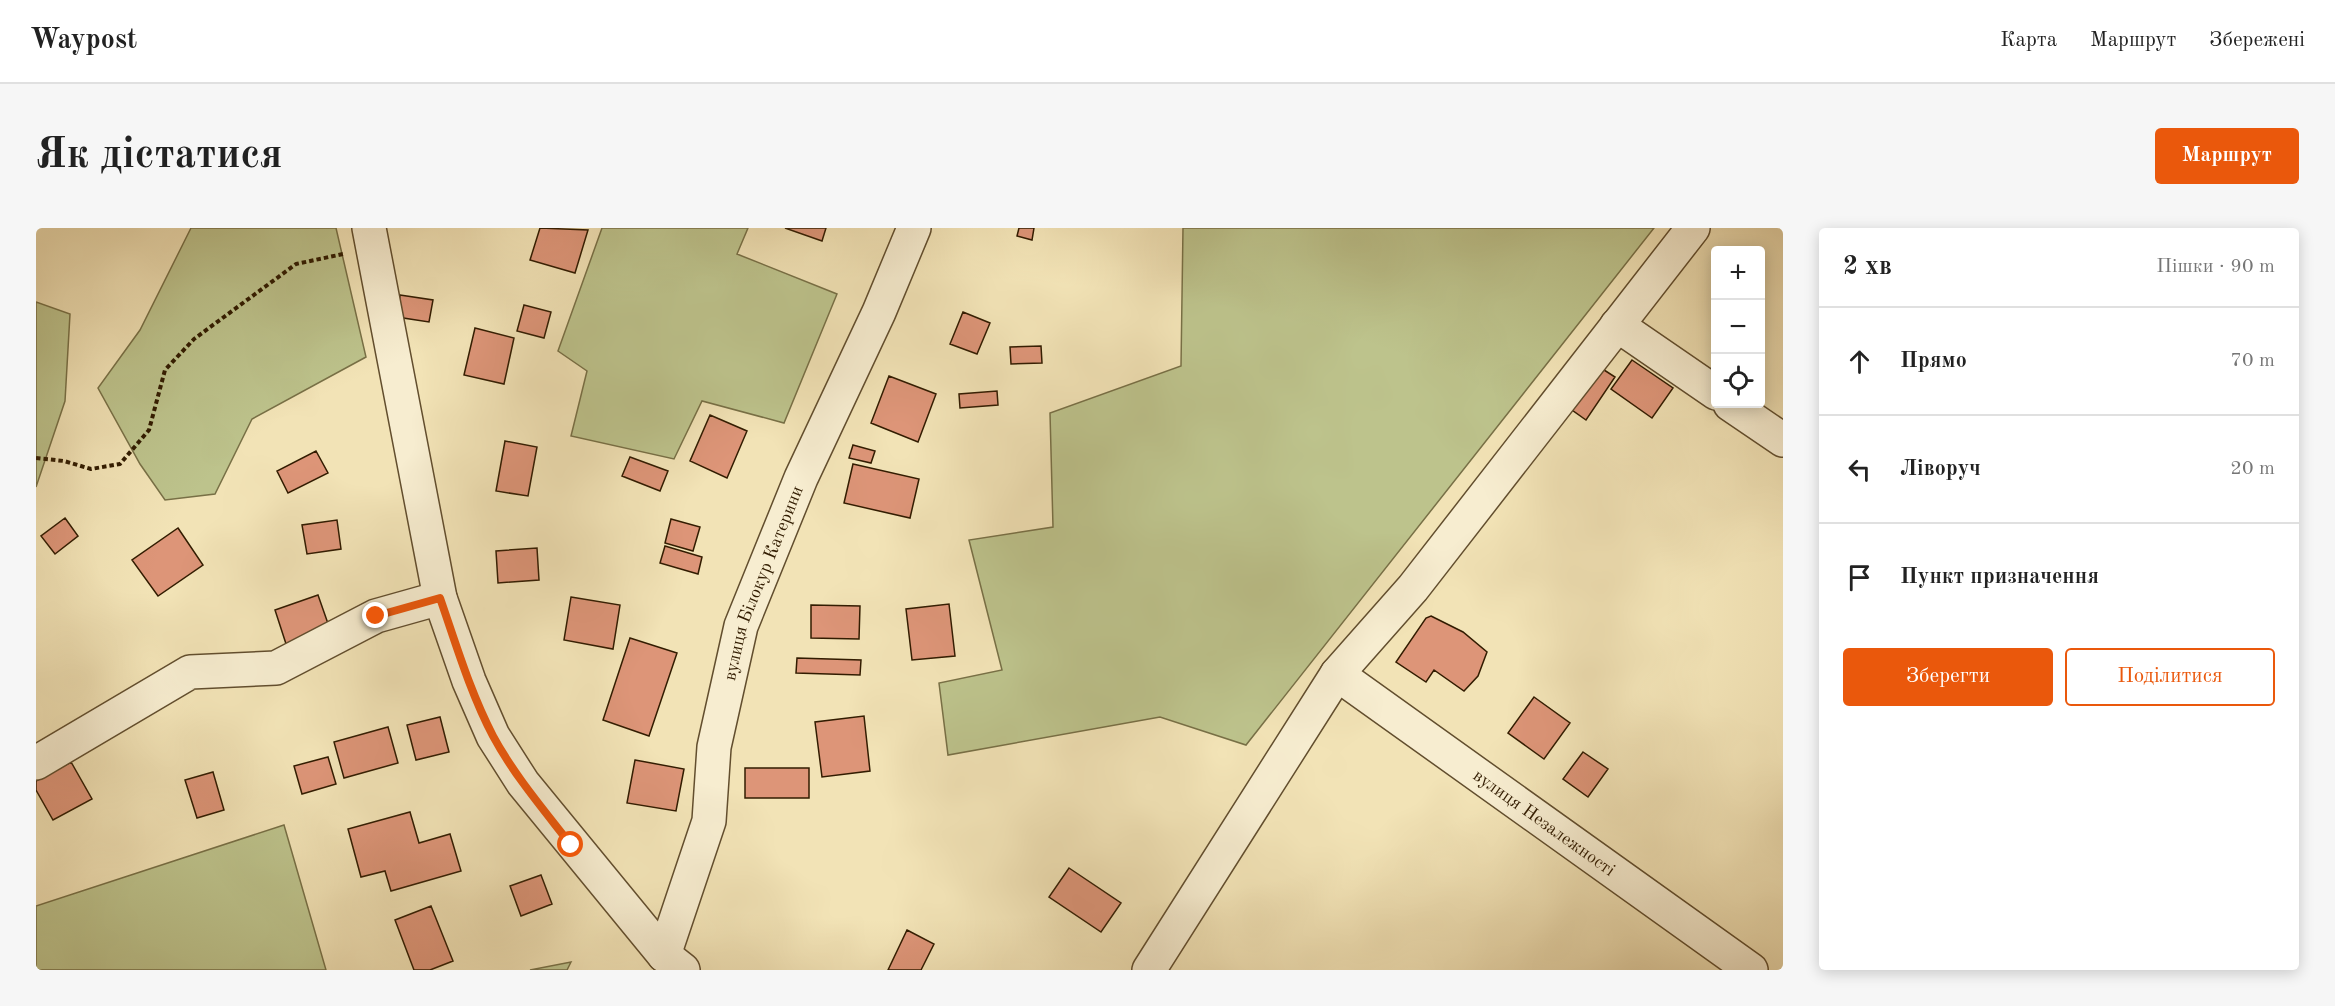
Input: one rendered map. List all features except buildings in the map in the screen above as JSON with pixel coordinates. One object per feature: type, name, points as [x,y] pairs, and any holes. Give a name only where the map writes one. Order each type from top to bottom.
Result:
[{"type":"street","name":"вулиця Білокур Катерини","points":[[673,963],[710,821],[714,747],[741,626],[801,477],[879,312],[914,228]]},
{"type":"street","points":[[1149,970],[1337,674],[1413,588],[1693,228]]},
{"type":"street","points":[[371,238],[440,598],[469,681],[493,736],[523,783],[571,845],[673,963]]},
{"type":"street","points":[[1617,325],[1711,390]]},
{"type":"street","points":[[1736,408],[1783,440]]},
{"type":"street","points":[[36,764],[190,672],[276,668],[376,616],[440,598]]},
{"type":"street","name":"вулиця Незалежності","points":[[1337,674],[1751,970]]},
{"type":"path","points":[[36,458],[64,461],[91,469],[120,464],[149,430],[165,370],[194,339],[296,264],[371,238]]},
{"type":"green space","points":[[191,228],[336,228],[366,357],[252,419],[215,494],[165,500],[140,464],[98,388],[140,330]]},
{"type":"green space","points":[[602,228],[748,228],[737,254],[837,294],[784,423],[702,401],[674,459],[571,436],[587,371],[558,351]]},
{"type":"green space","points":[[1183,228],[1654,228],[1246,745],[1160,717],[948,755],[939,683],[1002,670],[969,540],[1053,527],[1050,413],[1181,366]]},
{"type":"green space","points":[[36,302],[70,314],[65,401],[36,487]]},
{"type":"green space","points":[[284,825],[326,970],[36,970],[36,906]]},
{"type":"green space","points":[[571,962],[567,970],[530,970]]},
{"type":"route","points":[[376,616],[440,598],[469,681],[493,736],[523,783],[571,845]]}]
